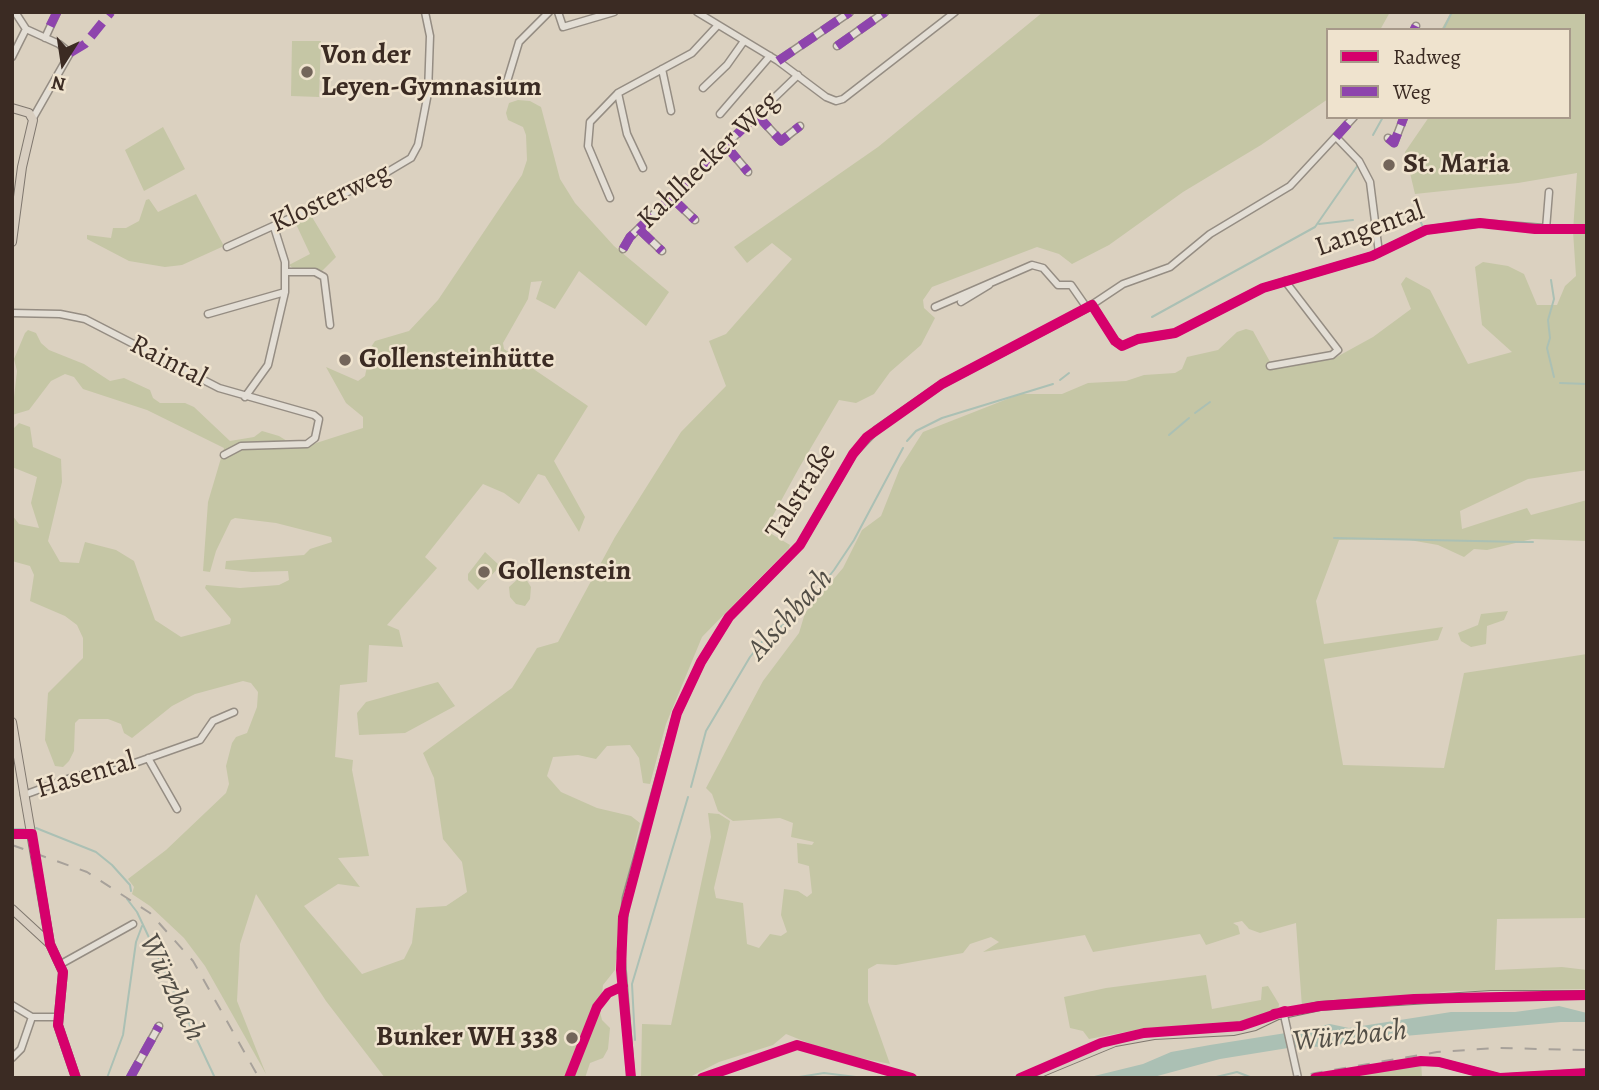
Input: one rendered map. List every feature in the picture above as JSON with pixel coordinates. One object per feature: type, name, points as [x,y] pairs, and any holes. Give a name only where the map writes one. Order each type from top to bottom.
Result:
[{"type":"main road","points":[[12,242],[22,167],[32,122],[17,109]]},
{"type":"main road","points":[[12,722],[50,944]]},
{"type":"main road","points":[[12,909],[50,944],[61,964],[62,980],[57,1017],[76,1078]]},
{"type":"main road","points":[[33,928],[40,928],[46,921]]},
{"type":"main road","points":[[1028,1078],[1115,1042],[1154,1035],[1233,1031],[1284,1014],[1320,1006],[1414,999],[1587,995]]},
{"type":"street","points":[[15,12],[26,29],[70,53],[32,122]]},
{"type":"street","points":[[45,38],[57,12]]},
{"type":"street","name":"Klosterweg","points":[[227,247],[399,167],[411,158],[421,134],[430,71],[430,28],[425,12]]},
{"type":"street","points":[[506,85],[519,42],[549,12]]},
{"type":"street","points":[[558,12],[564,27],[614,12]]},
{"type":"street","points":[[696,12],[778,61],[826,97],[839,100],[955,12]]},
{"type":"street","points":[[778,61],[850,12]]},
{"type":"street","points":[[837,46],[885,12]]},
{"type":"street","points":[[610,198],[592,159],[587,135],[595,115],[618,93],[692,52],[718,25]]},
{"type":"street","points":[[12,57],[26,29]]},
{"type":"street","points":[[703,88],[727,65],[744,41]]},
{"type":"street","points":[[720,114],[770,56]]},
{"type":"street","points":[[662,69],[671,111]]},
{"type":"street","name":"Kahlhecker Weg","points":[[623,249],[624,243],[798,75]]},
{"type":"street","points":[[618,93],[626,134],[643,168]]},
{"type":"street","points":[[757,115],[781,141],[800,126]]},
{"type":"street","name":"Talstraße","points":[[631,1078],[621,970],[623,917],[664,756],[680,705],[701,662],[734,610],[800,545],[853,454],[867,437],[942,384],[1089,307],[1123,284],[1170,267],[1210,234],[1283,192],[1352,119]]},
{"type":"street","points":[[1388,138],[1394,143],[1403,119]]},
{"type":"street","points":[[1336,137],[1359,161],[1370,182],[1379,253]]},
{"type":"street","points":[[726,146],[748,172]]},
{"type":"street","points":[[1546,229],[1549,192]]},
{"type":"street","points":[[673,198],[695,220]]},
{"type":"street","name":"Langental","points":[[1089,307],[1115,341],[1122,346],[1138,339],[1175,333],[1254,292],[1379,253],[1418,233],[1480,223],[1556,229]]},
{"type":"street","points":[[245,397],[268,365],[285,292],[287,272],[274,227]]},
{"type":"street","points":[[639,229],[662,251]]},
{"type":"street","points":[[935,307],[1024,266],[1037,265],[1049,273],[1058,285],[1070,285],[1089,307]]},
{"type":"street","points":[[287,272],[316,272],[324,277],[330,326]]},
{"type":"street","points":[[961,302],[993,280]]},
{"type":"street","points":[[1270,366],[1332,355],[1338,350],[1284,281]]},
{"type":"street","points":[[208,314],[285,292]]},
{"type":"street","name":"Raintal","points":[[12,313],[60,314],[85,319],[210,383],[245,397],[314,415],[320,422],[315,438],[307,444],[240,446],[224,455]]},
{"type":"street","name":"Hasental","points":[[24,795],[76,776],[112,771],[200,740],[213,721],[234,712]]},
{"type":"street","name":"Hasental","points":[[148,758],[177,809]]},
{"type":"street","points":[[12,834],[32,834]]},
{"type":"street","points":[[61,964],[134,924]]},
{"type":"street","points":[[12,1005],[32,1017],[57,1017]]},
{"type":"street","points":[[1284,1014],[1298,1078]]},
{"type":"street","points":[[12,1058],[21,1049],[32,1017]]},
{"type":"street","points":[[130,1078],[159,1026]]},
{"type":"street","points":[[1439,1062],[1500,1078],[1587,1073]]},
{"type":"green space","points":[[1043,12],[1390,12],[1381,28],[1326,28],[1326,100],[1261,145],[1183,192],[1109,245],[1072,264],[1059,254],[1037,247],[932,287],[923,300],[924,308],[935,318],[921,345],[890,372],[874,394],[856,403],[839,400],[765,530],[790,545],[789,548],[702,637],[666,724],[650,784],[643,783],[639,758],[630,745],[607,746],[596,759],[578,755],[553,757],[547,776],[561,792],[597,808],[631,816],[640,823],[621,905],[615,970],[603,985],[600,1012],[602,1020],[610,1028],[608,1049],[603,1058],[590,1063],[585,1078],[385,1078],[326,1001],[256,894],[240,944],[237,1001],[266,1074],[205,966],[184,938],[150,906],[132,894],[134,887],[128,879],[166,850],[226,793],[229,784],[226,766],[232,743],[236,737],[247,733],[257,707],[258,692],[251,683],[243,681],[195,694],[172,706],[132,738],[124,733],[121,724],[108,719],[79,719],[75,723],[74,751],[69,761],[63,767],[55,766],[45,740],[48,693],[83,658],[83,638],[77,625],[65,616],[30,601],[34,575],[30,566],[12,561],[12,515],[19,524],[39,528],[31,503],[37,477],[12,467],[12,430],[19,423],[30,427],[33,447],[61,459],[62,482],[48,541],[60,562],[79,563],[85,542],[116,550],[134,561],[155,620],[181,637],[230,624],[231,619],[205,588],[206,585],[240,588],[279,585],[289,580],[288,571],[252,572],[225,569],[226,561],[304,555],[310,549],[332,542],[331,537],[276,523],[235,518],[231,520],[216,551],[210,572],[203,571],[208,502],[224,448],[147,410],[83,389],[74,377],[65,374],[51,381],[29,410],[12,415],[17,371],[14,359],[25,333],[28,330],[36,333],[41,343],[49,350],[84,364],[110,381],[124,378],[150,390],[153,398],[160,403],[185,403],[194,407],[230,441],[254,437],[262,431],[279,436],[295,446],[310,445],[363,428],[363,417],[346,403],[326,367],[358,381],[365,376],[371,347],[375,341],[409,331],[438,300],[522,175],[527,160],[526,135],[523,127],[508,120],[506,113],[509,103],[518,100],[530,101],[541,107],[560,179],[575,203],[614,246],[669,292],[646,326],[579,271],[555,309],[536,299],[542,281],[531,282],[528,299],[503,343],[504,349],[588,406],[554,461],[585,517],[579,532],[545,476],[538,474],[519,504],[504,493],[483,484],[425,557],[437,568],[387,625],[399,630],[403,647],[369,645],[367,682],[340,685],[335,757],[353,760],[352,770],[369,856],[338,858],[360,887],[338,884],[304,906],[362,974],[404,959],[412,943],[416,908],[446,906],[467,892],[462,862],[443,839],[434,778],[423,753],[512,688],[537,648],[558,642],[615,537],[681,432],[726,386],[709,341],[726,334],[792,259],[772,243],[747,263],[734,247],[878,147]]},
{"type":"green space","points":[[1451,12],[1587,12],[1587,470],[1528,479],[1460,511],[1462,529],[1527,508],[1531,515],[1587,500],[1587,541],[1532,539],[1487,550],[1474,549],[1464,557],[1438,545],[1404,539],[1339,540],[1316,601],[1324,644],[1443,627],[1438,640],[1324,659],[1343,765],[1444,768],[1464,673],[1587,654],[1587,918],[1497,919],[1495,970],[1562,967],[1587,970],[1587,989],[1453,991],[1302,1007],[1296,923],[1260,933],[1249,929],[1242,921],[1233,923],[1238,926],[1240,934],[1206,945],[1200,934],[1093,952],[1085,935],[983,952],[999,942],[991,937],[970,944],[963,953],[896,965],[877,964],[868,969],[868,1002],[890,1064],[831,1052],[786,1034],[773,1045],[719,1062],[688,1078],[641,1078],[642,1024],[671,1025],[711,837],[708,813],[719,814],[730,821],[714,888],[716,898],[743,903],[747,944],[759,948],[770,934],[781,936],[787,932],[781,915],[784,889],[798,891],[807,897],[812,893],[809,866],[798,863],[797,843],[812,845],[814,842],[791,837],[793,823],[780,818],[733,821],[718,811],[712,794],[706,788],[763,681],[799,633],[805,613],[843,568],[862,530],[881,516],[900,468],[923,432],[1020,394],[1062,394],[1088,383],[1126,381],[1144,375],[1175,373],[1182,369],[1187,357],[1218,350],[1237,332],[1246,329],[1253,331],[1274,369],[1333,359],[1373,337],[1411,309],[1401,284],[1406,277],[1430,290],[1468,364],[1512,352],[1482,325],[1475,267],[1483,262],[1508,266],[1524,274],[1537,305],[1557,305],[1565,286],[1576,276],[1573,231],[1577,173],[1518,183],[1415,194],[1405,152],[1428,119],[1571,119],[1571,28],[1442,28]]},
{"type":"green space","points":[[292,41],[321,41],[319,97],[291,96]]},
{"type":"green space","points":[[163,127],[185,169],[144,191],[125,150]]},
{"type":"green space","points":[[196,194],[224,246],[182,265],[165,267],[129,261],[87,239],[87,235],[111,238],[113,228],[126,228],[139,221],[146,200],[149,199],[158,212]]},
{"type":"green space","points":[[307,216],[312,217],[336,257],[322,271],[295,270],[289,265],[310,254],[295,222]]},
{"type":"green space","points":[[485,552],[500,566],[478,590],[468,580],[468,574]]},
{"type":"green space","points":[[520,577],[526,579],[531,587],[530,599],[525,606],[516,604],[510,597],[509,587]]},
{"type":"green space","points":[[1508,611],[1504,620],[1487,626],[1486,644],[1471,647],[1461,641],[1458,633],[1478,625],[1481,614]]},
{"type":"green space","points":[[438,682],[455,706],[405,733],[359,735],[357,713],[366,702]]},
{"type":"green space","points":[[1206,975],[1212,1009],[1261,1000],[1262,987],[1268,986],[1279,1004],[1278,1012],[1248,1023],[1146,1028],[1089,1039],[1083,1031],[1070,1028],[1064,997],[1106,988]]},
{"type":"green space","points":[[1421,1060],[1422,1078],[1331,1078]]},
{"type":"water","points":[[1559,1006],[1587,1013],[1587,1022],[1561,1022],[1360,1040],[1333,1046],[1288,1048],[1220,1059],[1150,1078],[1086,1078],[1143,1064],[1171,1052],[1210,1045],[1286,1033],[1289,1043],[1294,1042],[1294,1032],[1330,1024],[1349,1028],[1451,1012],[1515,1012]]},
{"type":"waterway","points":[[1444,28],[1452,12]]},
{"type":"waterway","points":[[1373,135],[1382,119]]},
{"type":"waterway","name":"Alschbach","points":[[1152,317],[1315,227],[1358,165]]},
{"type":"waterway","points":[[1392,216],[1410,214]]},
{"type":"waterway","points":[[1417,214],[1423,227],[1472,219],[1500,222]]},
{"type":"waterway","points":[[1319,224],[1353,220]]},
{"type":"waterway","points":[[1556,226],[1587,226]]},
{"type":"waterway","points":[[1551,280],[1554,299],[1548,320],[1550,338],[1547,348],[1554,377]]},
{"type":"waterway","name":"Alschbach","points":[[1060,380],[1069,373]]},
{"type":"waterway","points":[[1560,383],[1587,384]]},
{"type":"waterway","name":"Alschbach","points":[[907,441],[916,431],[942,418],[1053,384]]},
{"type":"waterway","points":[[1195,413],[1210,402]]},
{"type":"waterway","points":[[1169,435],[1189,418]]},
{"type":"waterway","name":"Alschbach","points":[[691,787],[706,731],[750,657],[765,638],[800,613],[834,570],[854,540],[903,448]]},
{"type":"waterway","points":[[1334,538],[1522,542]]},
{"type":"waterway","points":[[1523,542],[1533,542]]},
{"type":"waterway","name":"Alschbach","points":[[635,1040],[632,984],[688,797]]},
{"type":"waterway","name":"Würzbach","points":[[36,828],[96,852],[130,885],[131,891]]},
{"type":"waterway","name":"Würzbach","points":[[12,829],[24,829]]},
{"type":"waterway","name":"Würzbach","points":[[127,899],[137,912],[215,1078]]},
{"type":"waterway","points":[[107,1078],[123,1035],[136,942],[142,926]]},
{"type":"waterway","name":"Alschbach","points":[[624,1041],[627,1078]]},
{"type":"waterway","points":[[1212,1078],[1237,1072],[1250,1077]]},
{"type":"waterway","name":"Würzbach","points":[[793,1078],[824,1073],[864,1078]]},
{"type":"railway","points":[[12,845],[87,872],[150,913],[193,961],[259,1078]]},
{"type":"railway","points":[[1287,1078],[1437,1052],[1497,1048],[1587,1050]]},
{"type":"marked path","points":[[50,26],[57,12]]},
{"type":"marked path","points":[[70,53],[85,44],[111,12]]},
{"type":"marked path","points":[[778,61],[850,12]]},
{"type":"marked path","points":[[837,46],[885,12]]},
{"type":"marked path","points":[[623,249],[630,237],[757,115],[781,141],[800,126]]},
{"type":"marked path","points":[[1336,137],[1352,119]]},
{"type":"marked path","points":[[1388,138],[1394,143],[1403,119]]},
{"type":"marked path","points":[[726,146],[748,172]]},
{"type":"marked path","points":[[672,198],[695,220]]},
{"type":"marked path","points":[[639,229],[662,251]]},
{"type":"marked path","points":[[130,1078],[159,1026]]},
{"type":"cycle path","points":[[631,1078],[621,970],[623,917],[677,713],[701,662],[729,617],[800,545],[853,454],[867,437],[942,384],[1092,305],[1115,341],[1122,346],[1138,339],[1175,333],[1263,288],[1372,256],[1426,230],[1480,223],[1535,229],[1587,229]]},
{"type":"cycle path","points":[[12,834],[32,834],[50,944],[63,972],[58,1025],[76,1078]]},
{"type":"cycle path","points":[[569,1078],[597,1007],[608,993],[623,986]]},
{"type":"cycle path","points":[[1274,1014],[1320,1006],[1414,999],[1587,995]]},
{"type":"cycle path","points":[[1020,1078],[1101,1043],[1144,1033],[1241,1026],[1285,1011]]},
{"type":"cycle path","points":[[702,1078],[797,1045],[912,1078]]},
{"type":"cycle path","points":[[1315,1078],[1421,1061],[1439,1062],[1500,1078],[1587,1073]]},
{"type":"place","name":"Von der Leyen-Gymnasium","points":[[307,72]]},
{"type":"place","name":"St. Maria","points":[[1389,165]]},
{"type":"place","name":"Gollensteinhütte","points":[[345,360]]},
{"type":"place","name":"Gollenstein","points":[[484,572]]},
{"type":"place","name":"Bunker WH 338","points":[[572,1038]]}]
